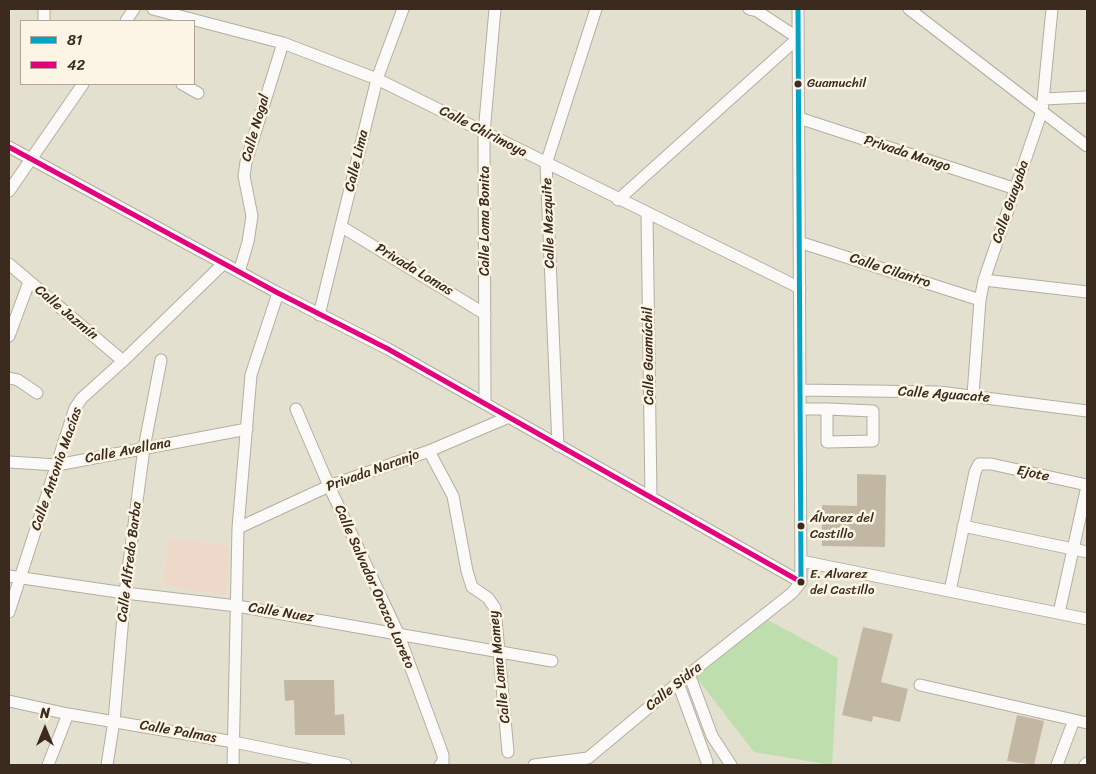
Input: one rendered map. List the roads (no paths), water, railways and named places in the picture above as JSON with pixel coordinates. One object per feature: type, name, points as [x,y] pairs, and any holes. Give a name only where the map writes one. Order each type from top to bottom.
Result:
[{"type":"street","points":[[127,20],[134,9]]},
{"type":"street","name":"Calle Chirimoya","points":[[153,9],[283,43],[377,79],[646,214],[800,288]]},
{"type":"street","name":"Calle Lima","points":[[318,314],[342,227],[377,79],[403,9]]},
{"type":"street","name":"Calle Loma Bonita","points":[[486,403],[484,133],[495,9]]},
{"type":"street","name":"Calle Mezquite","points":[[558,446],[546,164],[596,9]]},
{"type":"street","points":[[749,9],[798,38]]},
{"type":"street","points":[[9,147],[223,264],[388,348],[801,582],[798,9]]},
{"type":"street","points":[[909,9],[1087,146]]},
{"type":"street","name":"Calle Guayaba","points":[[973,396],[980,300],[984,280],[1042,111],[1052,9]]},
{"type":"street","points":[[618,200],[798,38]]},
{"type":"street","name":"Calle Nogal","points":[[239,272],[248,242],[252,216],[244,176],[246,162],[283,43]]},
{"type":"street","points":[[9,191],[83,85]]},
{"type":"street","points":[[184,85],[198,93]]},
{"type":"street","points":[[1043,99],[1087,97]]},
{"type":"street","name":"Privada Mango","points":[[799,118],[1016,189]]},
{"type":"street","name":"Calle Guamúchil","points":[[646,214],[651,497]]},
{"type":"street","name":"Privada Lomas","points":[[342,227],[486,314]]},
{"type":"street","name":"Calle Cilantro","points":[[799,242],[980,300]]},
{"type":"street","name":"Calle Jazmín","points":[[9,264],[124,361]]},
{"type":"street","name":"Calle Antonio Macías","points":[[9,612],[14,577],[57,465],[75,408],[82,398],[124,361],[223,264]]},
{"type":"street","points":[[984,280],[1087,292]]},
{"type":"street","points":[[9,336],[29,282]]},
{"type":"street","points":[[233,765],[238,528],[251,375],[278,293]]},
{"type":"street","name":"Calle Alfredo Barba","points":[[107,765],[114,721],[125,594],[144,448],[161,360]]},
{"type":"street","points":[[9,378],[18,380],[37,393]]},
{"type":"street","name":"Calle Aguacate","points":[[800,390],[939,392],[1087,411]]},
{"type":"street","points":[[800,408],[873,411],[872,441],[827,442],[827,410]]},
{"type":"street","name":"Calle Salvador Orozco Loreto","points":[[296,409],[329,486],[398,633],[443,755],[443,763],[440,765]]},
{"type":"street","name":"Privada Naranjo","points":[[238,528],[329,486],[429,450],[509,417]]},
{"type":"street","name":"Calle Avellana","points":[[9,462],[57,465],[247,429]]},
{"type":"street","name":"Calle Loma Mamey","points":[[429,450],[453,496],[467,571],[472,587],[488,598],[496,608],[498,652],[508,752]]},
{"type":"street","name":"Ejote","points":[[963,526],[975,472],[979,464],[991,464],[1087,486]]},
{"type":"street","points":[[1059,613],[1087,486]]},
{"type":"street","points":[[950,591],[963,526],[1087,552]]},
{"type":"street","points":[[801,561],[1087,619]]},
{"type":"street","name":"Calle Nuez","points":[[14,577],[125,594],[237,606],[552,660]]},
{"type":"street","name":"Calle Sidra","points":[[534,765],[590,762],[678,682],[792,593],[801,582]]},
{"type":"street","points":[[689,674],[712,736],[731,765]]},
{"type":"street","points":[[678,682],[707,762]]},
{"type":"street","points":[[920,685],[1087,723]]},
{"type":"street","name":"Calle Palmas","points":[[9,701],[68,714],[234,742],[346,765]]},
{"type":"street","points":[[48,765],[68,714]]},
{"type":"street","points":[[1057,765],[1074,720]]},
{"type":"place","name":"Guamuchil","points":[[798,84]]},
{"type":"place","name":"Álvarez del Castillo","points":[[801,526]]},
{"type":"place","name":"E. Alvarez del Castillo","points":[[801,582]]}]
